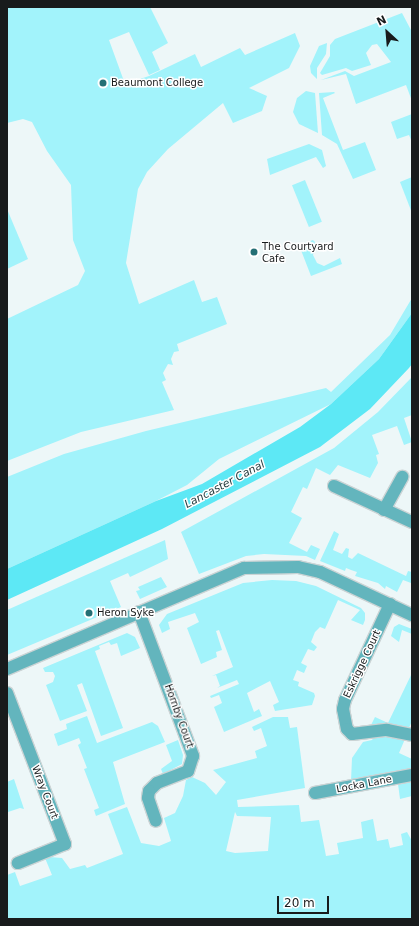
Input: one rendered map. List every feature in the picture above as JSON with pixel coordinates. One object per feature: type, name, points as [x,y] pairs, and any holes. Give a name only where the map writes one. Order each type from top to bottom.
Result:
[{"type":"street","points":[[384,510],[402,476]]},
{"type":"street","points":[[334,486],[412,522]]},
{"type":"street","points":[[7,669],[244,568],[262,566],[298,567],[320,572],[390,604],[410,610]]},
{"type":"street","name":"Eskrigge Court","points":[[390,604],[345,700],[343,710],[347,729],[352,734],[387,730],[412,735]]},
{"type":"street","name":"Hornby Court","points":[[139,612],[193,756],[188,771],[157,783],[149,791],[148,798],[156,821]]},
{"type":"street","name":"Wray Court","points":[[7,692],[65,844],[18,863]]},
{"type":"street","name":"Locka Lane","points":[[315,793],[412,775]]},
{"type":"shaded area","points":[[7,7],[150,7],[168,43],[152,52],[160,70],[149,75],[129,32],[109,40],[125,84],[149,76],[195,54],[201,67],[240,48],[245,55],[295,33],[300,46],[289,68],[249,88],[267,96],[262,111],[233,123],[223,103],[168,149],[147,172],[138,189],[126,263],[139,304],[194,280],[202,302],[217,297],[227,324],[177,344],[179,351],[174,352],[171,359],[173,365],[168,364],[163,373],[166,380],[162,382],[174,410],[81,432],[7,461],[7,319],[78,285],[85,271],[73,240],[71,185],[47,151],[32,122],[23,119],[7,123]]},
{"type":"shaded area","points":[[402,13],[412,32],[412,101],[406,85],[356,104],[346,74],[321,80],[345,71],[354,76],[391,62],[377,44],[372,45],[366,53],[371,65],[352,71],[346,68],[322,75],[320,73],[330,56],[330,45],[335,39]]},
{"type":"shaded area","points":[[327,43],[326,54],[317,68],[317,79],[311,73],[310,66],[319,46]]},
{"type":"shaded area","points":[[306,91],[315,93],[318,133],[299,124],[293,112],[297,98]]},
{"type":"shaded area","points":[[319,93],[335,93],[323,98],[343,150],[365,142],[376,170],[353,179],[337,144],[322,135]]},
{"type":"shaded area","points":[[412,114],[412,142],[409,135],[397,139],[391,122]]},
{"type":"shaded area","points":[[309,144],[322,150],[326,166],[323,168],[316,157],[270,175],[267,159]]},
{"type":"shaded area","points":[[412,177],[412,213],[400,182]]},
{"type":"shaded area","points":[[305,180],[322,222],[309,227],[292,185]]},
{"type":"shaded area","points":[[7,209],[28,259],[7,269]]},
{"type":"shaded area","points":[[313,240],[316,243],[313,255],[317,263],[324,266],[340,258],[342,264],[311,276],[299,245]]},
{"type":"shaded area","points":[[412,298],[412,313],[379,359],[331,404],[219,459],[187,485],[156,501],[7,569],[7,477],[64,454],[146,431],[326,388],[331,392],[390,335]]},
{"type":"shaded area","points":[[412,377],[412,415],[404,418],[412,442],[404,445],[397,426],[372,435],[379,454],[376,455],[378,463],[370,478],[338,465],[330,475],[316,468],[307,489],[303,487],[291,512],[302,518],[289,543],[307,552],[311,545],[320,549],[315,560],[306,556],[264,554],[246,556],[199,574],[181,532],[334,448],[378,412]]},
{"type":"shaded area","points":[[334,531],[339,534],[333,550],[342,554],[346,548],[349,549],[348,557],[352,559],[358,553],[406,576],[408,571],[412,572],[411,583],[403,580],[397,592],[386,586],[385,589],[378,583],[355,576],[357,572],[346,568],[345,571],[320,561]]},
{"type":"shaded area","points":[[165,540],[168,559],[130,577],[128,573],[110,581],[121,607],[7,655],[7,610]]},
{"type":"shaded area","points":[[161,577],[167,587],[140,599],[136,591],[140,590],[138,587]]},
{"type":"shaded area","points":[[272,580],[296,581],[316,586],[361,608],[365,613],[365,620],[363,625],[351,620],[360,610],[338,600],[325,629],[320,627],[315,632],[311,642],[317,647],[314,651],[308,649],[301,663],[307,666],[304,673],[297,670],[293,680],[299,682],[298,686],[314,693],[315,696],[312,705],[275,711],[273,705],[279,702],[270,681],[247,693],[254,712],[259,709],[262,716],[224,732],[214,707],[222,703],[219,695],[211,698],[210,696],[239,684],[237,680],[217,688],[220,686],[216,675],[212,676],[233,667],[219,630],[216,631],[222,650],[216,652],[217,657],[201,664],[187,628],[199,622],[195,613],[168,622],[170,629],[162,633],[159,625],[167,614],[243,583]]},
{"type":"shaded area","points":[[399,624],[412,629],[412,634],[402,630],[399,642],[391,636],[394,627]]},
{"type":"shaded area","points":[[127,633],[135,637],[140,648],[121,656],[117,643],[111,645],[109,642],[99,646],[100,649],[95,651],[123,728],[101,736],[82,683],[77,685],[87,711],[60,721],[46,685],[53,682],[55,676],[53,672],[45,672],[43,668]]},
{"type":"shaded area","points":[[412,673],[412,721],[408,730],[370,727],[375,717],[388,723]]},
{"type":"shaded area","points":[[87,716],[97,743],[152,722],[158,726],[165,742],[113,762],[125,804],[96,816],[94,810],[99,808],[84,769],[87,768],[78,745],[81,743],[79,738],[58,746],[54,734],[67,729],[66,724]]},
{"type":"shaded area","points":[[273,717],[288,717],[290,728],[297,727],[305,788],[237,800],[238,807],[299,805],[301,822],[319,820],[326,856],[339,854],[337,843],[363,838],[361,822],[373,819],[377,841],[388,839],[390,848],[403,845],[401,834],[407,832],[412,841],[412,919],[7,919],[7,875],[15,872],[20,886],[52,875],[45,858],[62,858],[70,869],[85,865],[87,868],[123,854],[108,814],[127,807],[141,843],[159,846],[171,841],[164,818],[175,813],[183,796],[186,780],[192,777],[205,783],[216,795],[226,782],[213,770],[257,758],[255,751],[267,746],[261,728],[254,731],[252,727]],"holes":[[[235,812],[237,816],[271,817],[268,851],[235,853],[226,851]]]},
{"type":"shaded area","points":[[391,735],[405,739],[399,753],[412,759],[412,768],[351,781],[352,758],[363,742],[372,740],[375,736]]},
{"type":"shaded area","points":[[178,740],[183,755],[182,764],[163,774],[161,769],[172,761],[166,745]]},
{"type":"shaded area","points":[[14,779],[24,809],[20,808],[8,812],[7,782]]},
{"type":"shaded area","points":[[412,781],[412,796],[400,799],[398,784]]},
{"type":"water","name":"Lancaster Canal","points":[[412,313],[412,364],[370,409],[320,447],[162,529],[7,600],[7,569],[156,501],[202,484],[300,427],[331,404],[379,359]]},
{"type":"place","name":"Beaumont College","points":[[103,83]]},
{"type":"place","name":"The Courtyard Cafe","points":[[254,252]]},
{"type":"place","name":"Heron Syke","points":[[89,613]]}]
